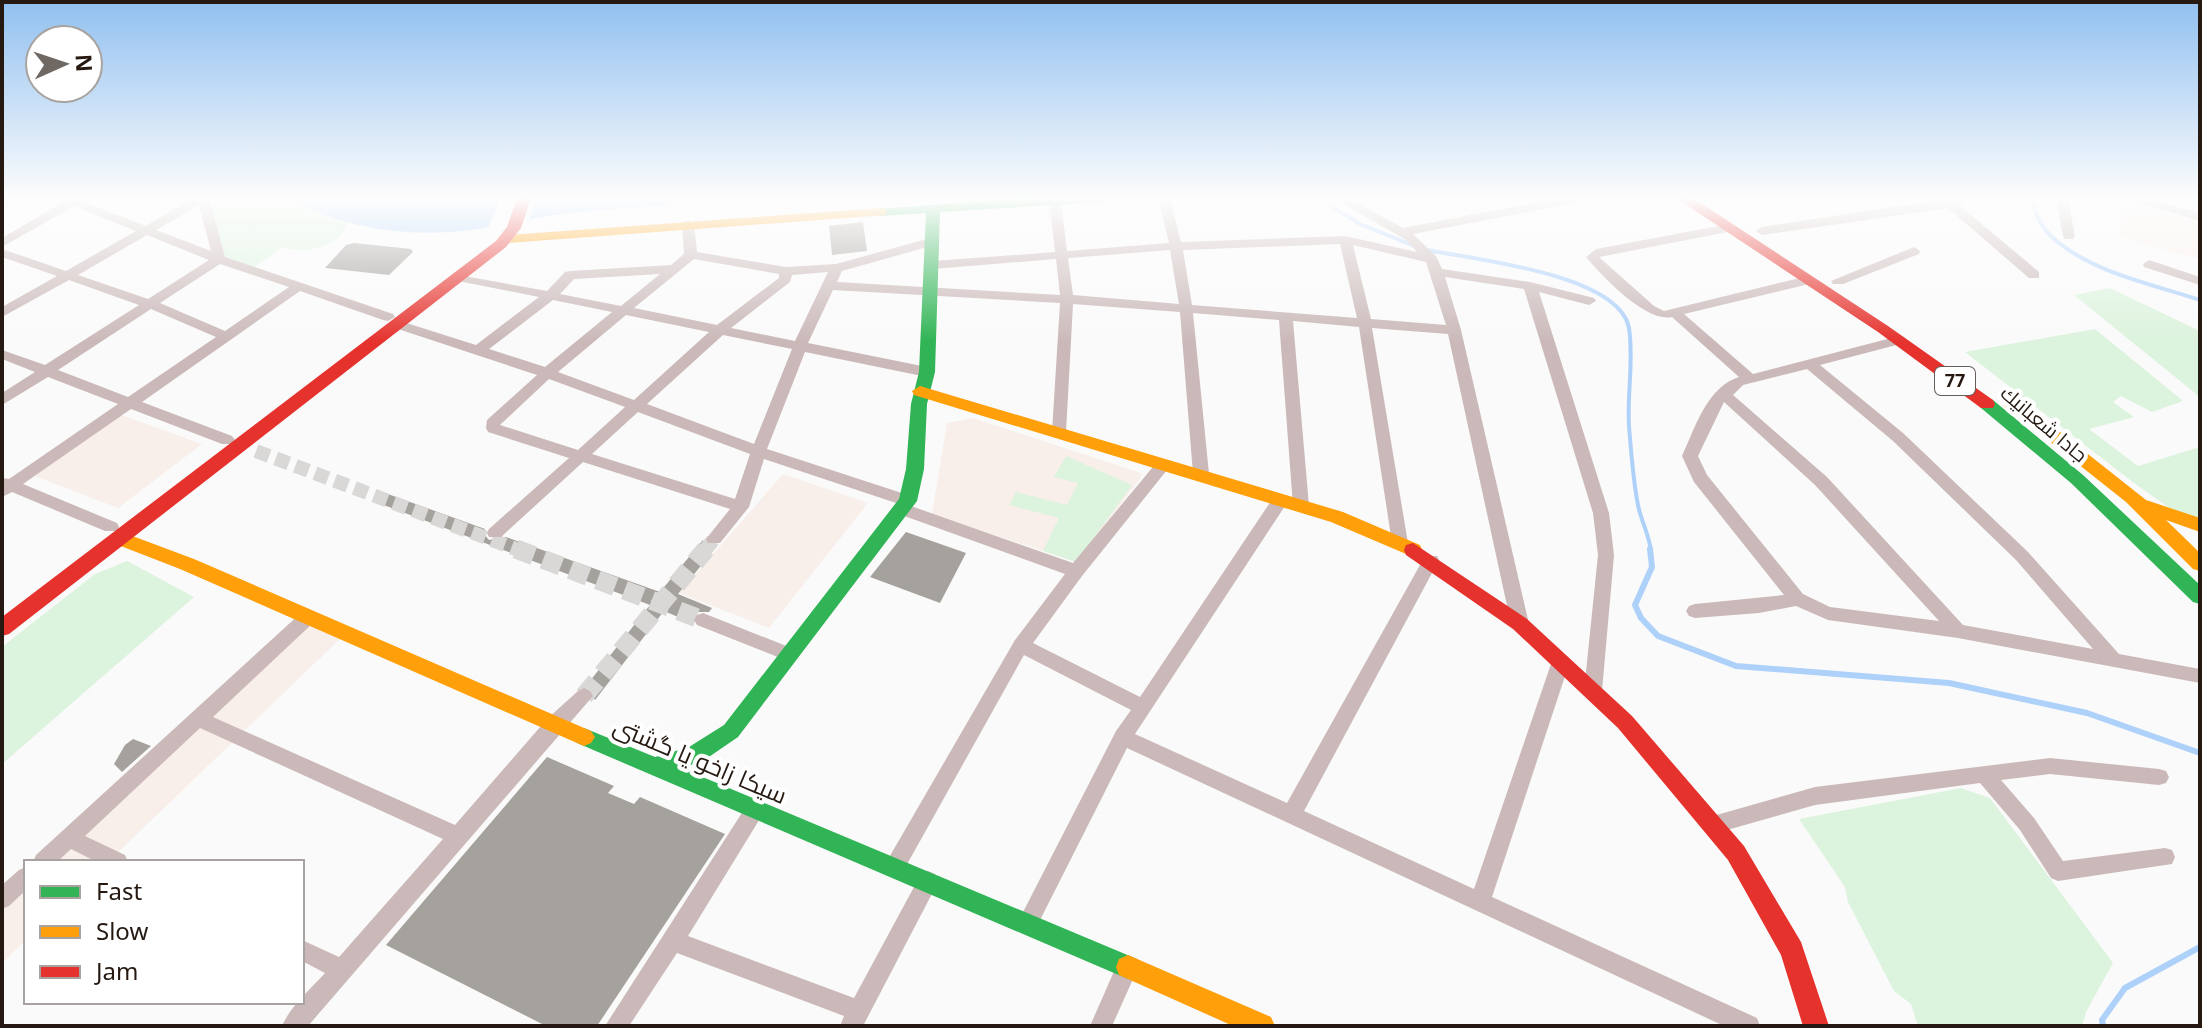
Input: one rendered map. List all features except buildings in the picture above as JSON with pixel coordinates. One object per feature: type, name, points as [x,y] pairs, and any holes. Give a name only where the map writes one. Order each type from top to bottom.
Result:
[{"type":"main road","points":[[2,612],[241,445],[482,246]]},
{"type":"main road","points":[[392,321],[458,277],[491,246]]},
{"type":"main road","points":[[654,767],[695,754],[731,731],[905,505],[914,482],[920,391],[927,372],[934,246]]},
{"type":"main road","name":"جادا شعبانيك","points":[[1756,246],[1899,340],[2001,415],[2109,509],[2200,597]]},
{"type":"main road","name":"جادا شعبانيك","points":[[1785,246],[1949,356],[2054,433],[2130,495]]},
{"type":"main road","points":[[920,391],[1162,466],[1201,474],[1281,499],[1400,543],[1431,560],[1520,624],[1593,691],[1653,754],[1713,825],[1736,853],[1775,916],[1805,985],[1816,1026]]},
{"type":"main road","points":[[2130,495],[2156,510],[2200,525]]},
{"type":"main road","name":"77","points":[[2130,495],[2200,564]]},
{"type":"main road","points":[[2,628],[106,539]]},
{"type":"main road","name":"سیکا زاخو یا گشتى","points":[[106,539],[308,617],[754,811],[1028,923],[1262,1026]]},
{"type":"street","points":[[2,313],[120,246]]},
{"type":"street","points":[[185,246],[759,450],[1076,571]]},
{"type":"street","points":[[216,246],[219,259]]},
{"type":"street","points":[[690,246],[691,255]]},
{"type":"street","points":[[741,507],[493,428],[495,418],[691,255],[786,271],[837,268],[916,246]]},
{"type":"street","points":[[1059,432],[1067,299],[1060,246]]},
{"type":"street","points":[[933,265],[1178,246],[1187,310],[1201,474]]},
{"type":"street","points":[[1346,246],[1365,324],[1400,543]]},
{"type":"street","points":[[1369,246],[1589,301]]},
{"type":"street","points":[[1417,246],[1432,262],[1454,330],[1520,624]]},
{"type":"street","points":[[1638,246],[1592,257],[1649,309],[1669,314],[1750,379]]},
{"type":"street","points":[[2000,246],[2034,275]]},
{"type":"street","points":[[1838,281],[1914,251]]},
{"type":"street","points":[[2,253],[150,304],[226,336]]},
{"type":"street","points":[[2,400],[219,259]]},
{"type":"street","points":[[2149,264],[2200,281]]},
{"type":"street","points":[[714,539],[741,507],[759,450],[800,346],[837,268]]},
{"type":"street","points":[[477,351],[551,295],[570,275],[673,269]]},
{"type":"street","points":[[495,533],[720,330],[785,279],[786,271]]},
{"type":"street","points":[[458,277],[927,372]]},
{"type":"street","points":[[1669,314],[1808,280]]},
{"type":"street","points":[[829,286],[1067,299],[1454,330]]},
{"type":"street","points":[[1530,286],[1601,513],[1606,555],[1593,691]]},
{"type":"street","points":[[106,539],[5,486],[131,404],[298,287]]},
{"type":"street","points":[[1286,318],[1301,506]]},
{"type":"street","points":[[1899,340],[1738,382],[1711,409],[1690,456],[1700,478],[1797,599],[1828,613],[1958,631],[2200,676]]},
{"type":"street","points":[[2,354],[241,445]]},
{"type":"street","points":[[1810,364],[1898,437],[2022,556],[2112,658]]},
{"type":"street","points":[[1723,394],[1821,481],[1958,631]]},
{"type":"street","points":[[894,868],[1021,645],[1076,571],[1162,466]]},
{"type":"street","points":[[1028,923],[1123,737],[1281,499]]},
{"type":"street","points":[[1292,813],[1431,560]]},
{"type":"street","points":[[1695,611],[1759,606],[1797,599]]},
{"type":"street","points":[[45,860],[308,617]]},
{"type":"street","points":[[703,620],[788,654]]},
{"type":"street","points":[[1021,645],[1143,707]]},
{"type":"street","points":[[1480,902],[1561,661]]},
{"type":"street","points":[[293,1026],[554,725],[584,696]]},
{"type":"street","points":[[199,719],[458,836]]},
{"type":"street","points":[[1123,737],[1749,1026]]},
{"type":"street","points":[[1713,825],[1815,796],[2050,766],[2159,777]]},
{"type":"street","points":[[1984,774],[2027,824],[2058,871],[2165,857]]},
{"type":"street","points":[[616,1026],[754,811]]},
{"type":"street","points":[[69,838],[114,860]]},
{"type":"street","points":[[2,899],[24,879]]},
{"type":"street","points":[[673,941],[855,1018],[928,881]]},
{"type":"street","points":[[304,951],[343,970]]},
{"type":"street","points":[[1101,1026],[1127,968]]},
{"type":"shaded area","points":[[2152,246],[2200,246],[2200,259]]},
{"type":"shaded area","points":[[121,415],[202,444],[118,508],[35,476]]},
{"type":"shaded area","points":[[973,418],[1141,473],[1140,479],[1076,562],[932,514],[947,423]]},
{"type":"shaded area","points":[[783,474],[868,503],[769,628],[679,593]]},
{"type":"shaded area","points":[[309,622],[343,636],[110,860],[52,860]]},
{"type":"shaded area","points":[[24,886],[24,942],[2,963],[2,907]]},
{"type":"green space","points":[[216,246],[324,246],[301,250],[281,248],[250,270],[219,259]]},
{"type":"green space","points":[[2110,288],[2200,331],[2200,397],[2074,295]]},
{"type":"green space","points":[[2095,329],[2183,401],[2152,412],[2121,396],[2113,402],[2134,417],[2089,429],[2138,466],[2200,447],[2200,520],[2171,509],[2134,483],[1965,352]]},
{"type":"green space","points":[[1066,456],[1132,485],[1076,562],[1043,551],[1059,518],[1009,505],[1016,492],[1067,505],[1078,483],[1054,477]]},
{"type":"green space","points":[[127,561],[194,597],[2,764],[2,647],[95,574]]},
{"type":"green space","points":[[1961,788],[1990,798],[2113,963],[2086,1012],[2082,1026],[1918,1026],[1911,1004],[1894,991],[1848,902],[1845,887],[1799,819]]},
{"type":"waterway","points":[[2064,246],[2122,276],[2200,300]]},
{"type":"waterway","points":[[1427,250],[1541,272],[1600,294],[1619,310],[1629,328],[1629,414],[1635,486],[1651,551]]},
{"type":"waterway","points":[[1650,549],[1652,567],[1635,605],[1641,618],[1658,636],[1736,666],[1949,683],[2087,713],[2200,753]]},
{"type":"waterway","points":[[2103,1026],[2102,1020],[2125,988],[2200,947]]},
{"type":"tunnel","points":[[256,451],[521,551]]},
{"type":"tunnel","points":[[704,551],[714,539]]},
{"type":"tunnel","points":[[516,549],[660,604]]},
{"type":"tunnel","points":[[660,604],[706,549]]},
{"type":"tunnel","points":[[584,696],[660,604]]},
{"type":"tunnel","points":[[660,604],[703,620]]},
{"type":"traffic: fast","points":[[654,767],[695,754],[731,731],[908,501],[915,469],[919,404],[927,372],[932,246]]},
{"type":"traffic: fast","points":[[1987,404],[2077,479],[2200,597]]},
{"type":"traffic: fast","points":[[584,737],[1128,967]]},
{"type":"traffic: slow","points":[[920,391],[1337,517],[1413,550]]},
{"type":"traffic: slow","points":[[2011,402],[2132,497],[2200,564]]},
{"type":"traffic: slow","points":[[2148,506],[2200,525]]},
{"type":"traffic: slow","points":[[119,538],[187,564],[584,737]]},
{"type":"traffic: slow","points":[[1128,967],[1262,1026]]},
{"type":"traffic: jam","points":[[2,628],[498,246]]},
{"type":"traffic: jam","points":[[1756,246],[1883,329],[1987,404]]},
{"type":"traffic: jam","points":[[1413,550],[1520,624],[1625,722],[1736,853],[1792,950],[1816,1026]]}]
